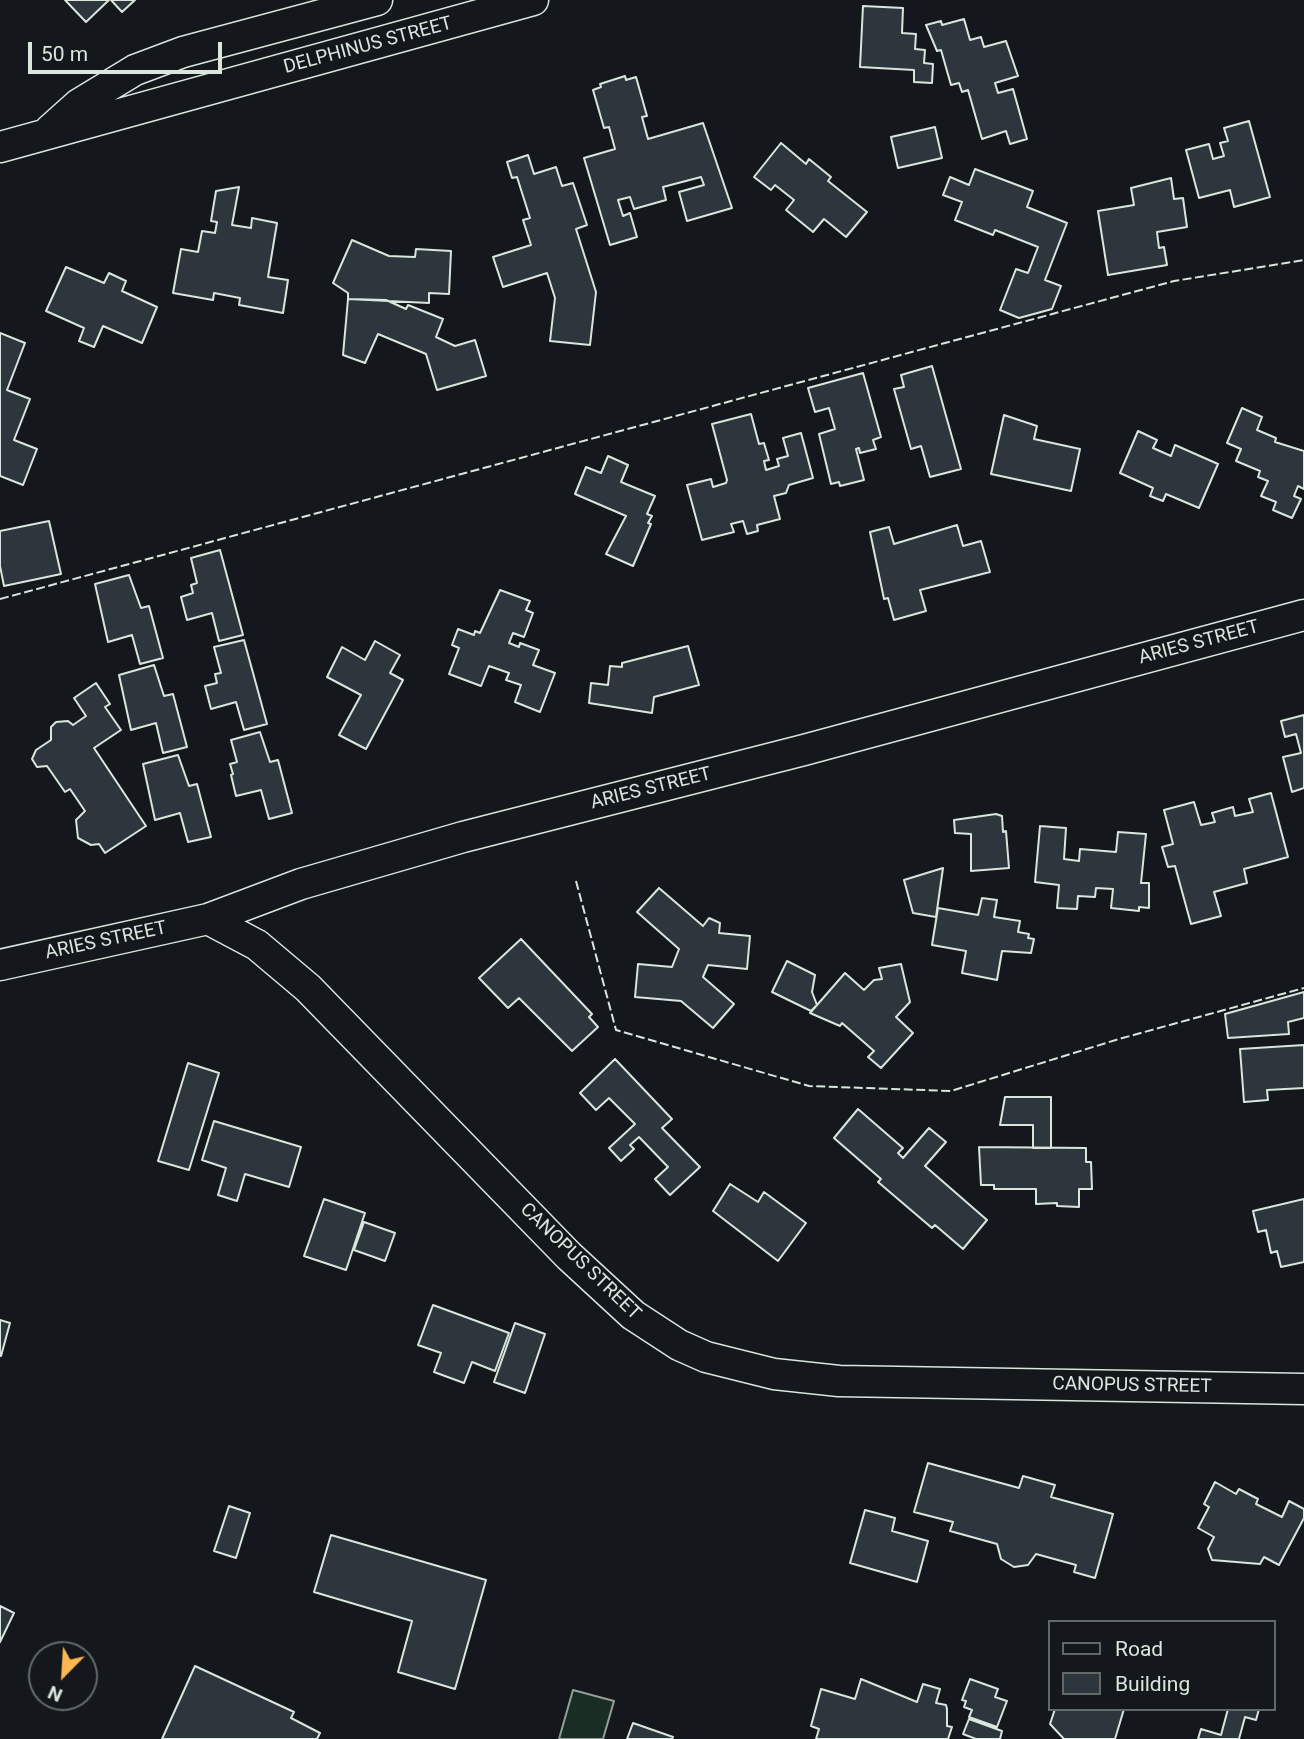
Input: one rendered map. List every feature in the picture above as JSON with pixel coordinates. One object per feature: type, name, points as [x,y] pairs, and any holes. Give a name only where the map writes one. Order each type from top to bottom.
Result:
[{"type":"street","points":[[45,135],[79,104],[135,70],[183,52],[377,0]]},
{"type":"street","name":"DELPHINUS STREET","points":[[0,147],[533,0]]},
{"type":"street","name":"ARIES STREET","points":[[0,965],[208,919],[301,884],[463,837],[804,750],[1304,615]]},
{"type":"street","name":"CANOPUS STREET","points":[[208,919],[238,932],[287,968],[569,1256],[633,1315],[679,1345],[706,1357],[774,1374],[839,1381],[1304,1389]]},
{"type":"green space","points":[[573,1690],[614,1701],[603,1739],[559,1739]]},
{"type":"building","points":[[65,0],[109,0],[86,22]]},
{"type":"building","points":[[111,0],[135,0],[122,12]]},
{"type":"building","points":[[863,6],[903,8],[902,33],[916,34],[915,49],[925,50],[924,63],[933,64],[932,83],[914,82],[914,70],[860,67]]},
{"type":"building","points":[[964,19],[970,40],[981,37],[984,47],[1006,41],[1018,76],[995,83],[998,93],[1013,89],[1027,139],[1010,144],[1006,131],[982,139],[968,90],[962,92],[959,83],[951,85],[941,50],[937,51],[926,25],[941,21],[942,25]]},
{"type":"building","points":[[625,76],[626,80],[636,77],[647,116],[642,117],[648,139],[703,123],[732,208],[687,221],[679,192],[704,185],[701,177],[663,187],[666,200],[634,209],[630,197],[618,200],[623,216],[630,213],[637,237],[610,245],[584,158],[615,149],[609,127],[604,128],[593,90],[601,87],[600,84]]},
{"type":"building","points":[[1249,121],[1270,197],[1234,207],[1230,190],[1199,198],[1186,150],[1209,144],[1213,159],[1224,156],[1220,143],[1228,141],[1224,128]]},
{"type":"building","points":[[935,127],[942,158],[898,168],[891,137]]},
{"type":"building","points":[[781,143],[806,164],[809,159],[831,177],[828,181],[867,212],[846,237],[824,219],[813,232],[786,210],[794,200],[775,185],[771,190],[754,177]]},
{"type":"building","points":[[528,155],[534,174],[556,167],[562,186],[573,183],[587,225],[576,229],[596,292],[590,345],[550,341],[555,298],[547,273],[503,287],[493,257],[531,245],[523,220],[530,218],[517,177],[512,178],[507,162]]},
{"type":"building","points":[[975,169],[1033,191],[1027,207],[1067,223],[1045,280],[1061,286],[1052,309],[1019,318],[1000,310],[1016,269],[1028,273],[1038,247],[995,230],[993,235],[955,220],[962,202],[943,195],[950,177],[969,185]]},
{"type":"building","points":[[1171,178],[1174,199],[1183,198],[1187,227],[1157,232],[1159,248],[1164,247],[1167,265],[1108,275],[1098,211],[1134,205],[1131,188]]},
{"type":"building","points":[[239,187],[232,225],[251,228],[252,218],[277,223],[268,277],[288,280],[283,313],[239,305],[240,298],[214,293],[213,300],[173,293],[181,249],[198,252],[202,231],[215,233],[217,222],[211,221],[216,191]]},
{"type":"building","points":[[352,240],[389,256],[415,257],[416,249],[451,251],[449,294],[429,293],[429,303],[348,299],[348,293],[333,283]]},
{"type":"building","points":[[66,267],[104,283],[109,273],[126,281],[122,291],[157,307],[142,343],[103,326],[94,347],[79,341],[84,328],[46,311]]},
{"type":"building","points":[[348,299],[386,300],[406,309],[408,305],[443,319],[436,337],[455,346],[475,340],[486,376],[437,390],[426,354],[378,334],[365,363],[343,355]]},
{"type":"building","points":[[0,333],[25,343],[7,390],[30,399],[14,440],[37,449],[23,485],[0,476]]},
{"type":"building","points":[[932,366],[961,469],[930,477],[921,446],[911,449],[894,389],[904,387],[901,375]]},
{"type":"building","points":[[863,373],[881,437],[873,440],[876,449],[860,453],[859,448],[856,449],[864,480],[840,486],[839,482],[831,484],[819,434],[835,429],[829,408],[815,412],[808,388]]},
{"type":"building","points":[[1242,408],[1262,417],[1257,430],[1276,438],[1275,442],[1304,451],[1304,489],[1298,486],[1294,496],[1301,499],[1292,518],[1273,510],[1276,502],[1261,496],[1268,481],[1258,477],[1260,471],[1236,461],[1241,449],[1227,443]]},
{"type":"building","points":[[751,414],[759,444],[764,443],[769,460],[764,461],[766,470],[779,466],[777,459],[788,456],[783,438],[801,433],[813,478],[789,485],[786,493],[774,496],[780,519],[757,525],[758,531],[747,534],[743,521],[731,524],[734,532],[702,540],[687,485],[711,479],[713,487],[726,483],[712,424]]},
{"type":"building","points":[[1004,415],[1037,426],[1034,439],[1080,449],[1071,491],[991,474]]},
{"type":"building","points":[[1138,431],[1157,440],[1153,448],[1171,456],[1175,445],[1218,464],[1199,508],[1166,494],[1163,501],[1150,496],[1153,488],[1120,473]]},
{"type":"building","points":[[608,456],[628,465],[621,482],[655,496],[647,514],[652,516],[648,523],[651,524],[633,566],[606,554],[626,516],[575,494],[586,467],[601,473]]},
{"type":"building","points":[[49,521],[61,574],[4,586],[0,566],[0,531]]},
{"type":"building","points":[[957,525],[963,546],[981,541],[990,572],[920,590],[926,611],[894,620],[888,598],[884,599],[870,532],[889,527],[894,544]]},
{"type":"building","points":[[220,550],[243,635],[219,641],[212,613],[187,620],[181,597],[193,593],[191,585],[197,583],[191,558]]},
{"type":"building","points":[[129,575],[141,608],[149,606],[163,658],[140,664],[132,635],[108,642],[95,584]]},
{"type":"building","points":[[500,590],[530,601],[526,610],[533,613],[524,637],[513,633],[509,643],[519,647],[520,643],[539,650],[533,665],[555,673],[540,712],[515,702],[521,685],[506,680],[509,673],[489,666],[481,686],[449,674],[459,648],[452,645],[458,629],[474,635],[475,631],[480,633]]},
{"type":"building","points":[[244,640],[267,724],[244,730],[236,702],[211,709],[205,686],[217,683],[215,674],[221,673],[214,647]]},
{"type":"building","points":[[375,641],[400,655],[390,673],[403,680],[366,749],[339,735],[361,695],[327,677],[342,647],[365,660]]},
{"type":"building","points":[[688,646],[699,685],[654,697],[652,713],[589,703],[591,683],[608,685],[610,666],[622,667],[622,663]]},
{"type":"building","points":[[154,665],[164,696],[173,694],[187,747],[163,753],[156,723],[131,730],[119,675]]},
{"type":"building","points":[[96,683],[110,704],[105,707],[121,730],[94,748],[146,826],[105,853],[99,844],[91,845],[78,838],[76,820],[85,811],[70,789],[65,792],[47,766],[37,767],[32,759],[36,750],[51,740],[51,727],[56,722],[68,721],[73,725],[86,716],[74,698]]},
{"type":"building","points":[[1304,715],[1304,788],[1292,792],[1283,757],[1301,753],[1296,734],[1285,737],[1281,721]]},
{"type":"building","points":[[260,732],[270,762],[278,760],[292,813],[269,819],[261,790],[236,796],[231,775],[230,764],[237,762],[231,740]]},
{"type":"building","points":[[178,755],[189,786],[197,784],[211,837],[188,842],[180,813],[155,820],[143,764]]},
{"type":"building","points":[[1271,793],[1288,857],[1244,869],[1247,883],[1214,892],[1221,916],[1191,924],[1175,866],[1168,867],[1162,847],[1173,844],[1164,810],[1194,802],[1201,825],[1215,822],[1212,813],[1233,807],[1235,816],[1253,812],[1249,799]]},
{"type":"building","points":[[996,814],[1002,816],[1003,832],[1006,831],[1009,868],[971,871],[971,834],[955,833],[954,820]]},
{"type":"building","points":[[1040,826],[1066,828],[1064,859],[1079,861],[1080,849],[1116,852],[1118,832],[1146,834],[1141,883],[1149,883],[1149,908],[1139,907],[1139,911],[1111,908],[1113,889],[1096,888],[1095,897],[1078,896],[1077,909],[1057,908],[1059,885],[1035,882]]},
{"type":"building","points":[[943,868],[936,917],[913,913],[904,880]]},
{"type":"building","points":[[659,888],[703,926],[709,918],[720,923],[719,933],[750,936],[747,969],[708,965],[703,977],[734,1004],[713,1028],[681,1001],[635,997],[638,964],[672,967],[679,949],[637,912]]},
{"type":"building","points":[[982,898],[997,900],[994,917],[1020,921],[1018,932],[1029,934],[1028,938],[1034,939],[1031,953],[1002,951],[997,980],[962,973],[966,951],[932,945],[938,908],[978,915]]},
{"type":"building","points":[[521,939],[592,1014],[589,1017],[598,1027],[572,1051],[519,998],[508,1008],[479,978]]},
{"type":"building","points":[[787,961],[815,975],[812,992],[817,1005],[811,1011],[772,992]]},
{"type":"building","points":[[901,964],[910,1002],[896,1017],[913,1033],[881,1068],[868,1057],[874,1051],[842,1023],[840,1026],[810,1013],[845,973],[864,990],[874,980],[882,979],[879,968]]},
{"type":"building","points":[[1304,992],[1304,1018],[1288,1022],[1289,1034],[1228,1038],[1225,1014]]},
{"type":"building","points":[[1304,1045],[1304,1088],[1267,1090],[1268,1100],[1244,1102],[1240,1049]]},
{"type":"building","points":[[615,1059],[672,1119],[662,1128],[700,1167],[670,1195],[655,1179],[668,1167],[639,1137],[630,1145],[634,1149],[621,1161],[609,1148],[635,1124],[609,1098],[596,1110],[580,1093]]},
{"type":"building","points":[[188,1063],[219,1073],[189,1170],[158,1161]]},
{"type":"building","points":[[1005,1097],[1051,1097],[1051,1148],[1033,1148],[1033,1125],[1000,1125]]},
{"type":"building","points":[[858,1109],[903,1148],[898,1153],[903,1158],[929,1128],[946,1142],[925,1166],[987,1220],[963,1249],[935,1225],[932,1228],[878,1182],[881,1179],[834,1138]]},
{"type":"building","points":[[214,1121],[301,1147],[289,1187],[245,1174],[237,1201],[218,1195],[226,1168],[202,1160]]},
{"type":"building","points":[[979,1147],[1086,1148],[1086,1162],[1091,1162],[1092,1189],[1079,1189],[1079,1207],[1057,1206],[1057,1203],[1036,1204],[1036,1189],[994,1189],[994,1185],[981,1185]]},
{"type":"building","points":[[730,1184],[758,1202],[764,1192],[806,1223],[778,1261],[713,1211]]},
{"type":"building","points":[[324,1199],[365,1213],[346,1270],[304,1256]]},
{"type":"building","points":[[1304,1199],[1304,1262],[1281,1267],[1277,1251],[1271,1253],[1266,1230],[1258,1232],[1253,1211]]},
{"type":"building","points":[[364,1222],[395,1233],[385,1261],[354,1250]]},
{"type":"building","points":[[433,1305],[509,1333],[495,1371],[472,1362],[464,1383],[434,1372],[441,1353],[418,1345]]},
{"type":"building","points":[[0,1320],[10,1323],[1,1356],[0,1356]]},
{"type":"building","points":[[515,1323],[545,1334],[525,1393],[494,1382]]},
{"type":"building","points":[[928,1463],[1019,1488],[1023,1476],[1055,1485],[1051,1497],[1113,1514],[1095,1578],[1074,1572],[1076,1565],[1036,1554],[1028,1565],[1014,1567],[1001,1559],[997,1544],[950,1531],[953,1522],[914,1512]]},
{"type":"building","points":[[1215,1482],[1236,1494],[1239,1489],[1258,1499],[1256,1504],[1282,1517],[1289,1501],[1304,1509],[1304,1518],[1279,1565],[1264,1557],[1260,1564],[1212,1560],[1208,1549],[1214,1537],[1198,1528],[1209,1507],[1204,1504]]},
{"type":"building","points":[[229,1506],[250,1513],[236,1558],[214,1551]]},
{"type":"building","points":[[865,1510],[895,1518],[892,1531],[928,1541],[917,1582],[850,1563]]},
{"type":"building","points":[[331,1535],[486,1580],[455,1689],[398,1672],[412,1621],[314,1592]]},
{"type":"building","points":[[0,1606],[14,1613],[0,1642]]},
{"type":"building","points":[[195,1666],[294,1712],[291,1718],[320,1733],[317,1739],[162,1739]]},
{"type":"building","points":[[861,1679],[917,1702],[923,1684],[940,1689],[936,1703],[946,1705],[947,1726],[952,1727],[948,1739],[816,1739],[819,1729],[811,1726],[821,1689],[855,1699]]},
{"type":"building","points":[[970,1679],[998,1689],[995,1697],[1007,1701],[997,1727],[969,1717],[972,1710],[964,1707],[966,1701],[962,1700]]},
{"type":"building","points":[[1054,1711],[1123,1711],[1115,1739],[1064,1739],[1050,1724]]},
{"type":"building","points":[[1227,1711],[1258,1711],[1256,1720],[1245,1717],[1239,1739],[1198,1739],[1201,1729],[1221,1735]]},
{"type":"building","points":[[969,1719],[1002,1731],[1000,1739],[976,1739],[963,1734]]},
{"type":"building","points":[[633,1723],[673,1737],[627,1739]]},
{"type":"fence","points":[[0,599],[1174,281],[1304,260]]},
{"type":"fence","points":[[576,881],[616,1030],[809,1086],[951,1091],[1119,1039],[1304,988]]}]
